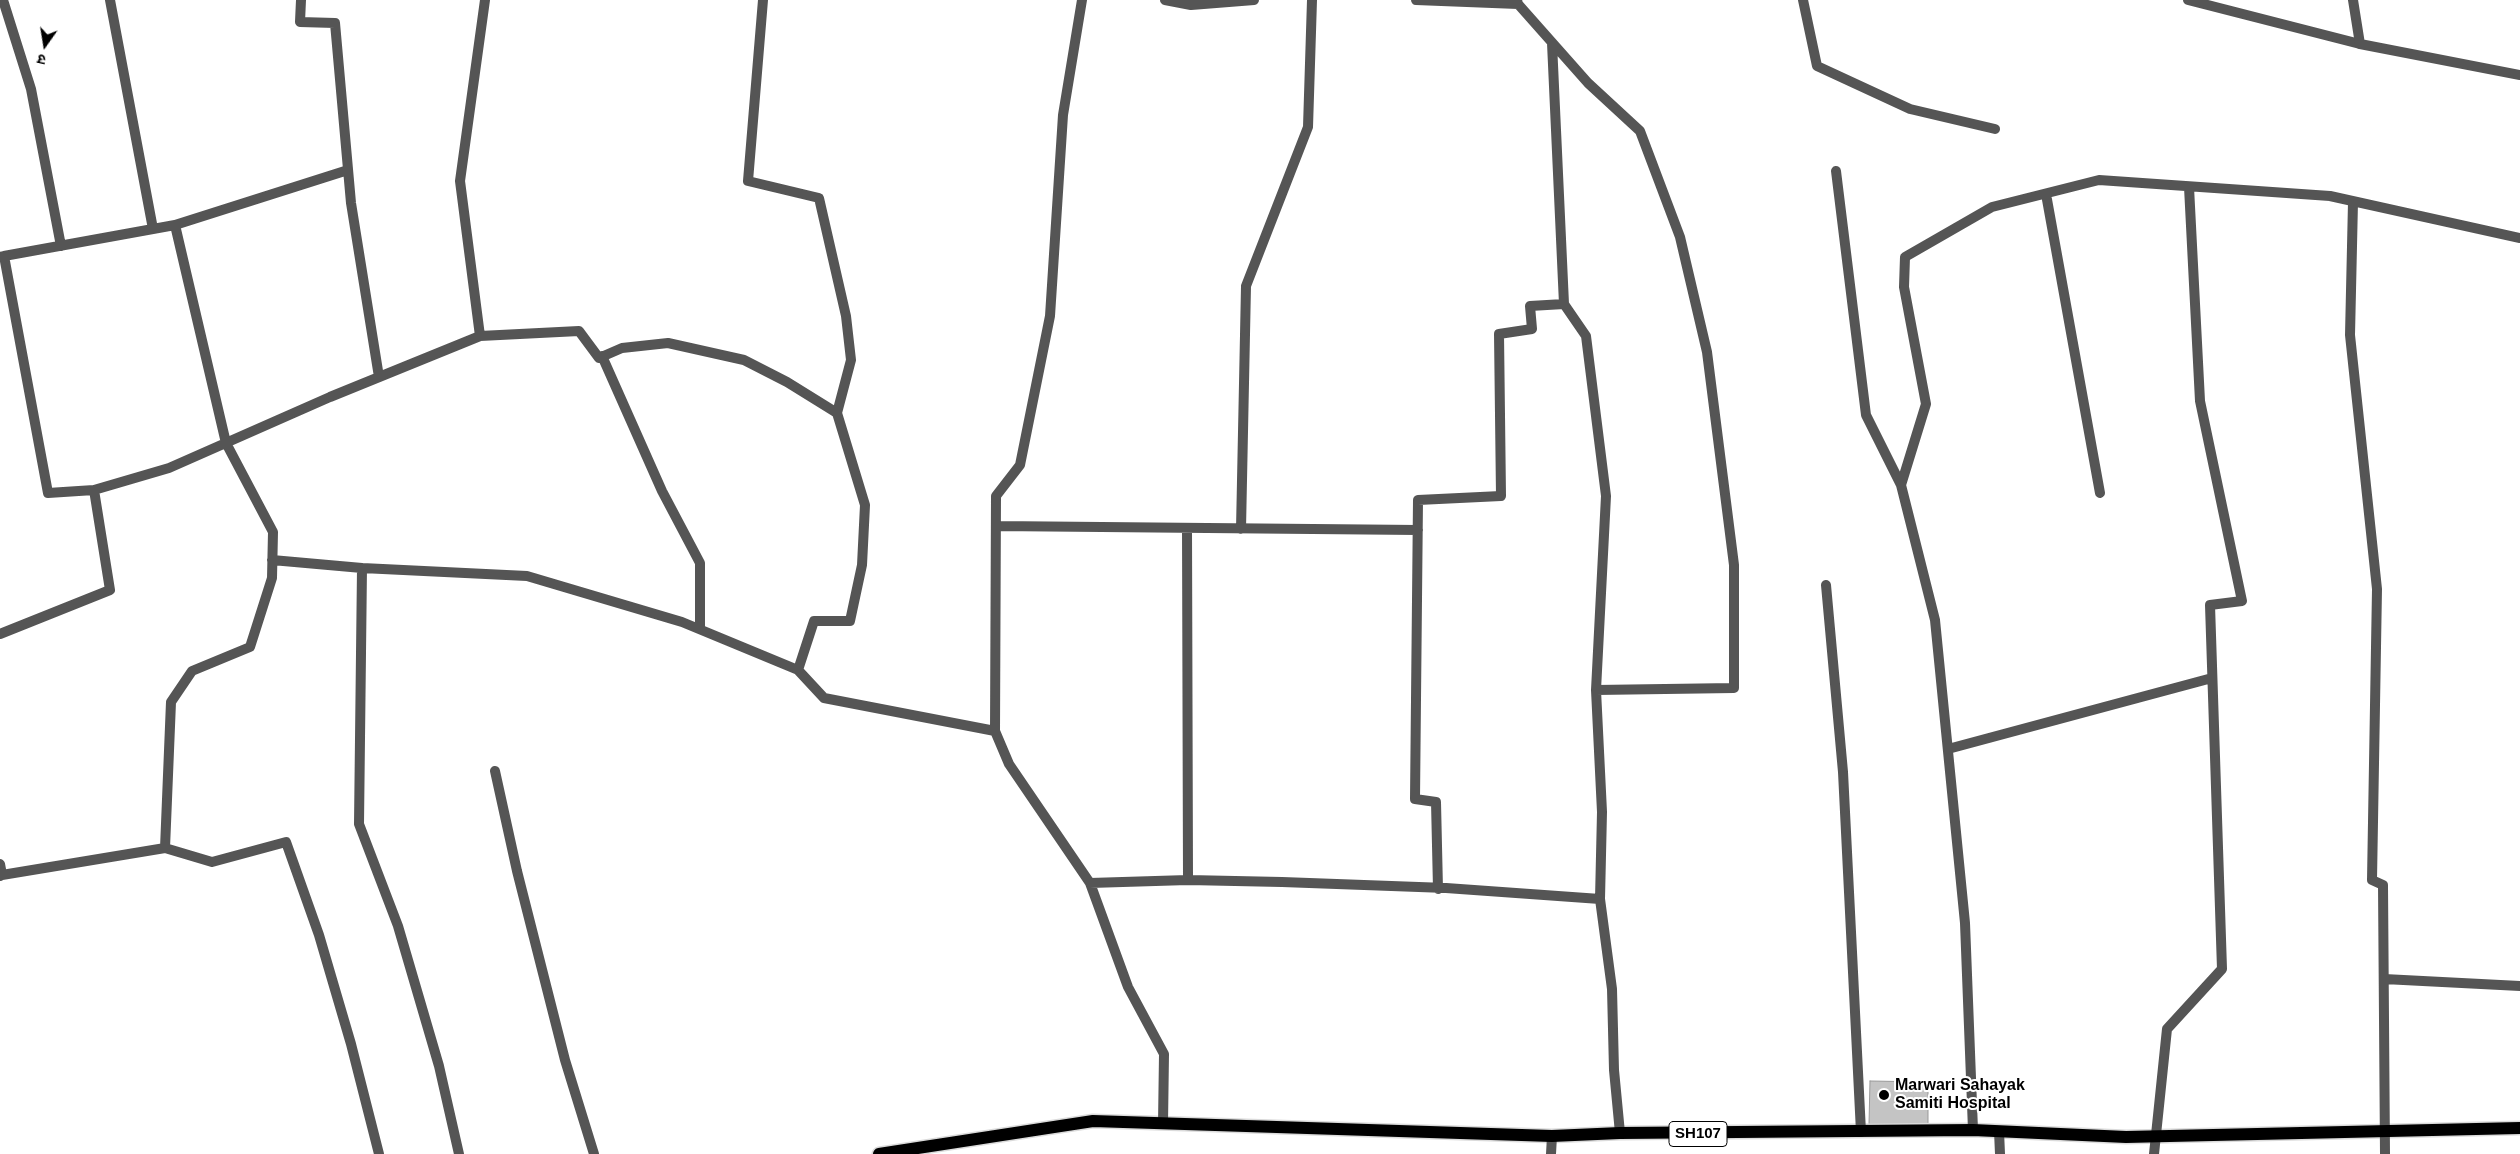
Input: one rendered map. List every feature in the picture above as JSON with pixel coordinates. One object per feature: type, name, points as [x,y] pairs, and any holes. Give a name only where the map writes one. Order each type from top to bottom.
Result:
[{"type":"main road","name":"SH107","points":[[879,1154],[1093,1121],[1552,1136],[1620,1133],[1973,1130],[2156,1137],[2520,1128]]},
{"type":"street","points":[[3,0],[32,89],[61,246]]},
{"type":"street","points":[[110,0],[153,229]]},
{"type":"street","points":[[302,0],[300,22],[335,23],[351,203],[379,377]]},
{"type":"street","points":[[480,336],[460,181],[485,0]]},
{"type":"street","points":[[763,0],[748,181],[819,198],[846,316],[851,360],[837,413],[865,505],[862,565],[850,620],[814,621],[798,670]]},
{"type":"street","points":[[1082,0],[1063,116],[1050,316],[1020,466],[996,496],[995,732],[1009,764],[1090,883],[1128,987],[1164,1054],[1163,1124]]},
{"type":"street","points":[[1165,0],[1191,5],[1254,0]]},
{"type":"street","points":[[1241,528],[1246,286],[1308,127],[1312,0]]},
{"type":"street","points":[[1416,0],[1517,2],[1588,83],[1640,131],[1680,237],[1707,352],[1734,564],[1734,688],[1596,690]]},
{"type":"street","points":[[1803,0],[1817,66],[1910,109],[1995,129]]},
{"type":"street","points":[[2188,0],[2360,44],[2520,75]]},
{"type":"street","points":[[2353,0],[2360,44]]},
{"type":"street","points":[[1552,42],[1564,304],[1586,336],[1606,496],[1596,690],[1602,812],[1600,899],[1612,989],[1614,1070],[1620,1133]]},
{"type":"street","points":[[348,170],[175,225],[2,257],[48,493],[94,490],[170,468],[379,377],[480,336],[579,331],[599,358],[622,348],[668,342],[744,360],[787,382],[837,413]]},
{"type":"street","points":[[1836,171],[1866,415],[1901,484],[1935,620],[1965,923],[1973,1130]]},
{"type":"street","points":[[1901,484],[1926,404],[1904,287],[1905,257],[1992,207],[2099,180],[2330,196],[2520,238]]},
{"type":"street","points":[[2154,1154],[2168,1029],[2222,970],[2210,605],[2242,601],[2200,401],[2189,187]]},
{"type":"street","points":[[2046,194],[2100,493]]},
{"type":"street","points":[[2353,202],[2350,335],[2377,589],[2372,880],[2383,886],[2386,1154]]},
{"type":"street","points":[[165,848],[171,702],[192,671],[250,647],[272,578],[273,532],[226,443],[175,225]]},
{"type":"street","points":[[1438,889],[1436,802],[1415,799],[1418,500],[1501,496],[1499,334],[1532,329],[1530,306],[1564,304]]},
{"type":"street","points":[[602,356],[662,491],[700,563],[700,629]]},
{"type":"street","points":[[0,634],[110,590],[94,490]]},
{"type":"street","points":[[996,526],[1418,530]]},
{"type":"street","points":[[1187,528],[1188,880]]},
{"type":"street","points":[[272,560],[362,568],[527,576],[700,629],[798,670],[824,698],[995,732]]},
{"type":"street","points":[[362,568],[359,824],[398,926],[439,1066],[459,1154]]},
{"type":"street","points":[[1826,585],[1843,772],[1860,1132]]},
{"type":"street","points":[[1948,749],[2212,678]]},
{"type":"street","points":[[496,772],[517,871],[563,1050],[594,1154]]},
{"type":"street","points":[[0,864],[1,875],[165,848],[212,862],[286,842],[319,935],[351,1044],[379,1154]]},
{"type":"street","points":[[1090,883],[1188,880],[1438,889],[1600,899]]},
{"type":"street","points":[[2384,979],[2520,986]]},
{"type":"street","points":[[1999,1132],[2000,1154]]},
{"type":"street","points":[[1551,1154],[1552,1136]]},
{"type":"building","points":[[1870,1081],[1928,1082],[1928,1124],[1869,1124]]},
{"type":"place","name":"Marwari Sahayak Samiti Hospital","points":[[1884,1095]]}]
